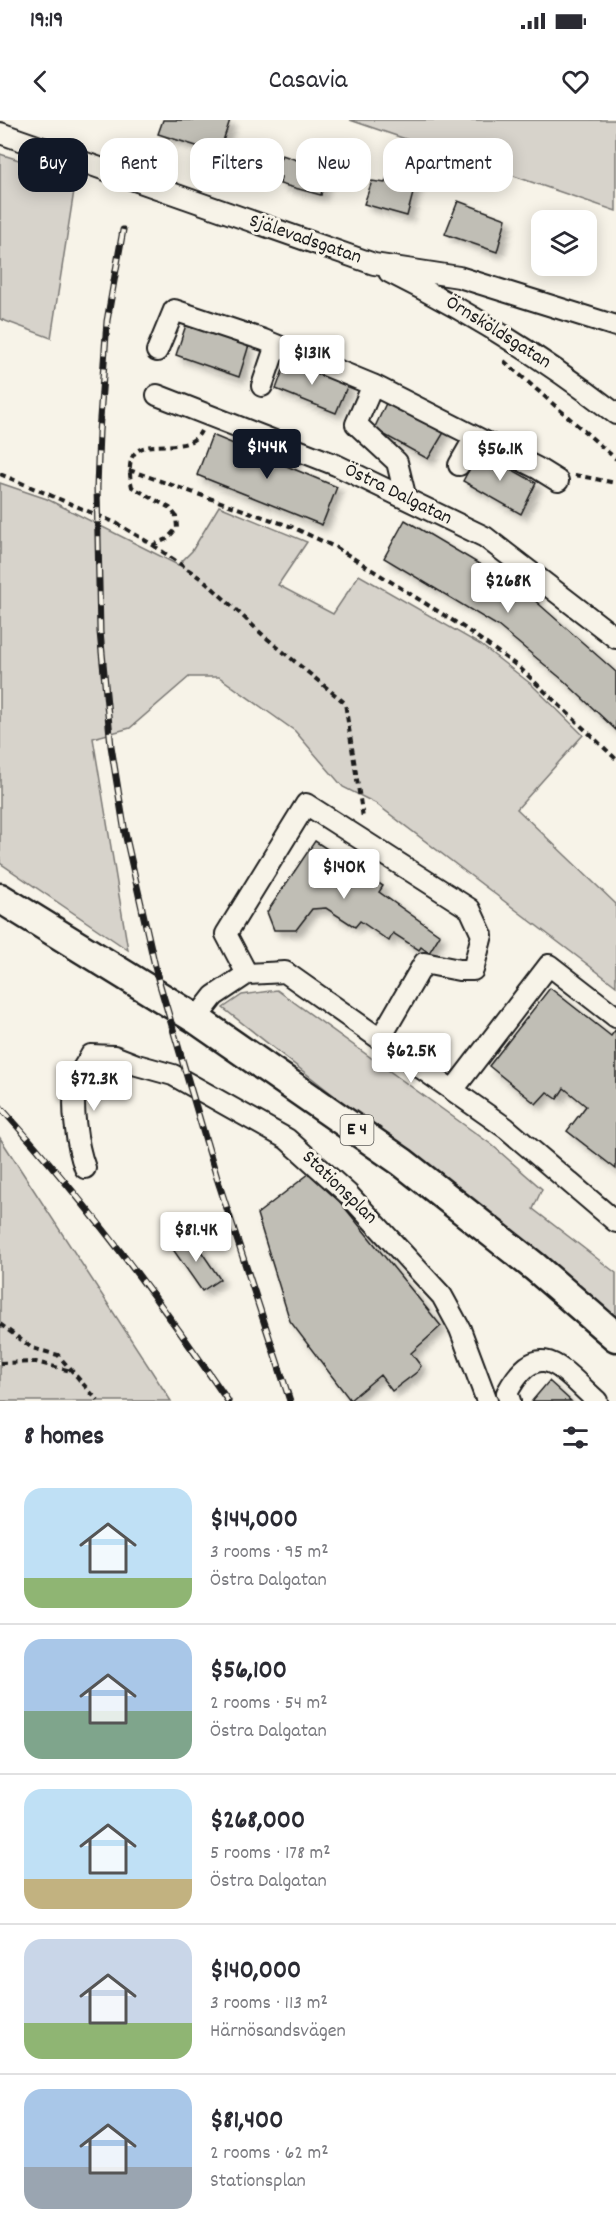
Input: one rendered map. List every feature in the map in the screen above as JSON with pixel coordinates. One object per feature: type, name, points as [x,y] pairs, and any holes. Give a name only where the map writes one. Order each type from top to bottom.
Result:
[{"type":"highway","name":"E 4","points":[[0,898],[196,1019],[402,1162],[535,1267],[616,1337]]},
{"type":"street","name":"Själevadsgatan","points":[[0,133],[374,264],[459,277],[616,326]]},
{"type":"street","name":"Örnsköldsgatan","points":[[374,264],[448,301],[552,365],[616,414]]},
{"type":"street","points":[[157,351],[174,310],[276,345],[374,385],[537,468],[558,481]]},
{"type":"street","points":[[262,386],[276,345]]},
{"type":"street","points":[[374,385],[356,424],[397,462],[406,499]]},
{"type":"street","name":"Östra Dalgatan","points":[[157,395],[336,465],[485,537],[616,638]]},
{"type":"street","points":[[459,465],[475,437]]},
{"type":"street","points":[[247,974],[226,934],[306,804],[470,909],[482,935],[473,970],[459,970],[424,963],[380,1039]]},
{"type":"street","points":[[453,1090],[549,966],[616,1017]]},
{"type":"street","points":[[196,1019],[214,996],[247,974],[285,972],[506,1128],[616,1222]]},
{"type":"street","name":"Stationsplan","points":[[85,1168],[78,1149],[75,1116],[77,1080],[91,1055],[114,1056],[173,1075],[287,1139],[348,1194],[442,1296],[460,1329],[485,1396]]},
{"type":"street","points":[[485,1396],[515,1378],[533,1363],[553,1362],[597,1401]]},
{"type":"street","points":[[510,1401],[507,1393],[515,1378]]},
{"type":"path","points":[[496,356],[616,459]]},
{"type":"path","points":[[153,545],[167,539],[177,528],[176,516],[170,508],[132,487],[129,470],[132,456],[139,449],[152,445],[188,444],[199,435],[207,414]]},
{"type":"path","points":[[129,470],[292,526],[337,548],[463,627],[520,668],[616,759]]},
{"type":"path","points":[[0,474],[116,523],[153,545],[206,582],[264,636],[345,704],[363,818],[374,848]]},
{"type":"path","points":[[0,1324],[32,1348],[58,1355],[98,1401]]},
{"type":"path","points":[[0,1363],[36,1362],[72,1371]]},
{"type":"shaded area","points":[[350,120],[616,120],[616,211],[513,176],[513,138],[403,138]]},
{"type":"shaded area","points":[[0,154],[18,160],[18,192],[74,192],[51,338],[0,319]]},
{"type":"shaded area","points":[[0,483],[47,499],[178,565],[192,551],[219,506],[307,542],[278,585],[333,614],[359,575],[481,645],[531,684],[583,735],[517,809],[616,904],[616,986],[375,803],[343,787],[295,731],[219,677],[189,677],[130,728],[93,738],[128,950],[0,863]]},
{"type":"shaded area","points":[[277,990],[492,1145],[542,1189],[533,1209],[616,1273],[616,1318],[223,1008],[242,995]]},
{"type":"shaded area","points":[[0,1138],[171,1401],[0,1401]]},
{"type":"building","points":[[163,120],[230,120],[224,138],[190,138],[190,144],[178,140],[178,138],[158,134]]},
{"type":"building","points":[[284,156],[296,160],[296,188],[284,185]]},
{"type":"building","points":[[372,181],[383,183],[383,192],[413,192],[407,216],[364,204],[368,192],[371,192]]},
{"type":"building","points":[[458,201],[506,219],[497,252],[445,234]]},
{"type":"building","points":[[187,322],[249,345],[239,377],[176,355]]},
{"type":"building","points":[[287,359],[349,382],[336,413],[276,389]]},
{"type":"building","points":[[388,399],[446,429],[428,459],[374,429]]},
{"type":"building","points":[[212,435],[337,487],[322,525],[197,475]]},
{"type":"building","points":[[479,451],[536,483],[521,514],[463,481]]},
{"type":"building","points":[[405,520],[523,590],[616,672],[616,730],[563,680],[498,626],[384,558]]},
{"type":"building","points":[[315,841],[383,886],[379,892],[440,935],[429,953],[421,947],[419,950],[393,933],[389,941],[360,921],[355,927],[326,908],[312,909],[296,930],[274,930],[267,912]]},
{"type":"building","points":[[550,988],[611,1036],[616,1029],[616,1169],[567,1131],[586,1106],[564,1088],[557,1099],[547,1092],[536,1104],[489,1066]]},
{"type":"building","points":[[314,1170],[441,1326],[411,1353],[421,1366],[417,1372],[392,1391],[380,1375],[350,1400],[290,1321],[257,1214]]},
{"type":"building","points":[[190,1235],[220,1279],[202,1291],[172,1248]]},
{"type":"building","points":[[549,1381],[571,1401],[532,1401]]},
{"type":"railway","points":[[123,230],[107,321],[97,488],[100,632],[111,746],[125,833],[157,975],[217,1178],[290,1401]]},
{"type":"railway","points":[[0,1107],[91,1213],[175,1325],[228,1401]]}]
